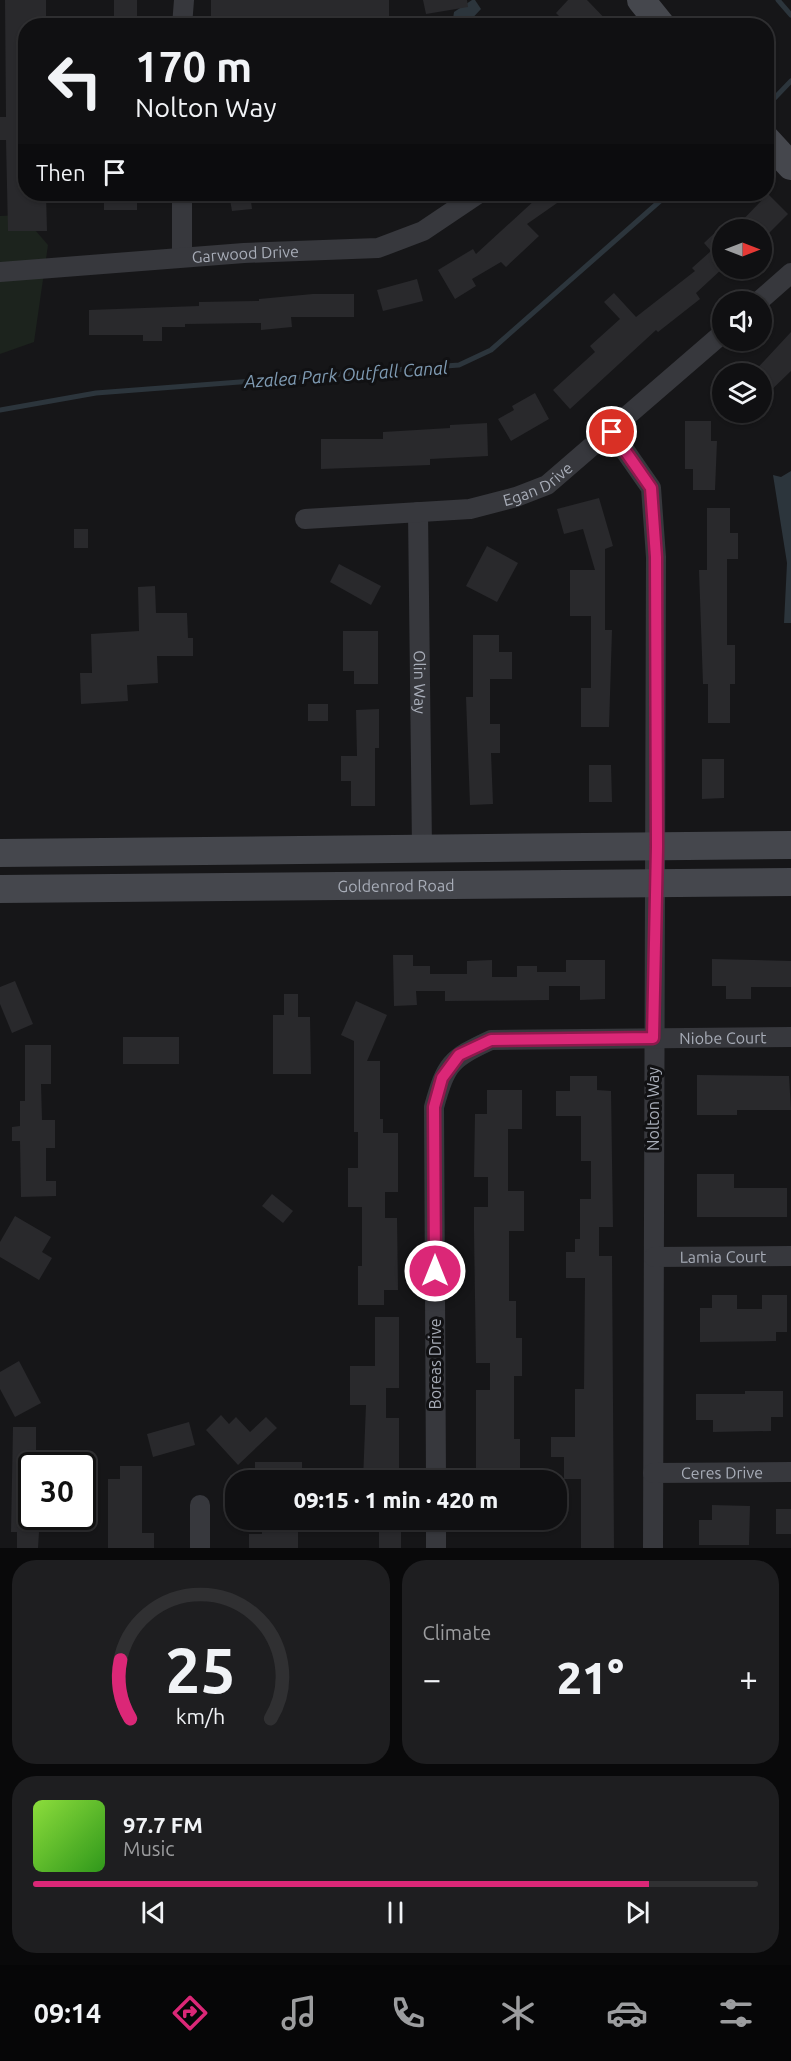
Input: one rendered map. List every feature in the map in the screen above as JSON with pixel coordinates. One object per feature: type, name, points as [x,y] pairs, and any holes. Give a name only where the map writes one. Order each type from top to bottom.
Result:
[{"type":"main road","points":[[641,0],[655,18]]},
{"type":"main road","points":[[774,148],[791,166]]},
{"type":"main road","points":[[0,854],[791,845]]},
{"type":"main road","points":[[30,889],[49,875],[114,874],[130,866],[144,852]]},
{"type":"main road","name":"Goldenrod Road","points":[[0,889],[791,882]]},
{"type":"street","points":[[183,18],[184,0]]},
{"type":"street","points":[[182,201],[182,257]]},
{"type":"street","name":"Garwood Drive","points":[[0,272],[182,257],[378,248],[423,231],[468,201]]},
{"type":"street","points":[[771,291],[791,273]]},
{"type":"street","name":"Egan Drive","points":[[305,519],[470,509],[516,497],[547,485],[612,432],[712,343]]},
{"type":"street","name":"Nolton Way","points":[[612,432],[651,488],[656,557],[657,847],[653,1038],[653,1548]]},
{"type":"street","name":"Olin Way","points":[[417,512],[422,849]]},
{"type":"street","name":"Niobe Court","points":[[653,1038],[791,1037]]},
{"type":"street","name":"Boreas Drive","points":[[435,1470],[434,1107],[442,1078],[459,1055],[491,1040],[653,1038]]},
{"type":"street","name":"Lamia Court","points":[[654,1257],[791,1256]]},
{"type":"street","name":"Ceres Drive","points":[[653,1473],[791,1472]]},
{"type":"street","points":[[200,1506],[200,1548]]},
{"type":"street","points":[[436,1530],[436,1548]]},
{"type":"shaded area","points":[[472,0],[475,0],[481,9],[473,18],[453,18],[454,12]]},
{"type":"shaded area","points":[[22,215],[48,245],[34,342],[0,354],[0,216]]},
{"type":"shaded area","points":[[791,471],[791,623],[784,623],[787,563],[773,475],[781,477]]},
{"type":"building","points":[[5,0],[46,0],[46,18],[18,18],[18,201],[46,201],[47,231],[8,231],[6,140],[0,140],[0,117],[6,117]]},
{"type":"building","points":[[114,0],[137,0],[137,18],[114,18]]},
{"type":"building","points":[[211,0],[389,0],[389,18],[211,18]]},
{"type":"building","points":[[423,0],[467,0],[468,7],[426,14]]},
{"type":"building","points":[[568,0],[587,0],[604,18],[561,18],[556,13]]},
{"type":"building","points":[[774,200],[788,214],[772,230],[772,219],[744,219],[761,201]]},
{"type":"building","points":[[104,201],[137,201],[137,210],[104,210]]},
{"type":"building","points":[[230,201],[251,201],[252,209],[232,211]]},
{"type":"building","points":[[534,201],[560,201],[527,224],[539,236],[506,267],[501,262],[472,279],[476,286],[455,299],[438,270],[473,249],[476,254]]},
{"type":"building","points":[[712,235],[712,278],[696,293],[700,299],[658,332],[656,330],[570,409],[553,390],[595,352],[590,346],[620,319],[604,302],[614,293],[636,317],[695,271],[692,268],[711,251],[704,243]]},
{"type":"building","points":[[417,279],[423,301],[383,311],[377,290]]},
{"type":"building","points":[[313,294],[354,294],[354,317],[291,317],[292,327],[261,330],[261,323],[185,324],[185,327],[162,327],[162,341],[143,341],[143,335],[89,335],[89,310],[199,306],[199,302],[259,301],[259,299]]},
{"type":"building","points":[[791,332],[791,371],[772,389],[772,363],[762,363]]},
{"type":"building","points":[[535,393],[549,419],[511,441],[498,419],[514,410],[512,406]]},
{"type":"building","points":[[685,421],[711,421],[711,441],[717,441],[715,490],[693,490],[693,469],[685,469]]},
{"type":"building","points":[[487,423],[488,456],[430,459],[430,465],[321,469],[321,439],[383,439],[383,432]]},
{"type":"building","points":[[599,498],[613,546],[605,549],[605,630],[612,630],[609,727],[581,727],[581,688],[591,688],[591,616],[570,616],[570,570],[595,570],[583,529],[564,534],[557,509]]},
{"type":"building","points":[[707,508],[730,508],[730,533],[738,533],[738,559],[727,559],[727,645],[735,645],[735,684],[730,684],[730,723],[708,723],[708,684],[703,684],[699,570],[707,570]]},
{"type":"building","points":[[74,529],[88,529],[88,548],[74,548]]},
{"type":"building","points":[[487,546],[518,563],[497,602],[466,586]]},
{"type":"building","points":[[339,564],[381,586],[371,605],[330,582]]},
{"type":"building","points":[[155,586],[156,613],[187,613],[188,638],[193,638],[193,656],[157,656],[158,683],[127,685],[128,701],[81,704],[80,673],[92,673],[91,634],[139,631],[138,587]]},
{"type":"building","points":[[343,631],[378,631],[378,684],[354,684],[354,671],[343,671]]},
{"type":"building","points":[[473,635],[499,635],[499,652],[512,652],[512,679],[490,679],[490,724],[500,724],[500,753],[491,753],[493,804],[470,805],[466,697],[473,697]]},
{"type":"building","points":[[308,704],[328,704],[328,721],[308,721]]},
{"type":"building","points":[[379,709],[379,748],[375,748],[375,806],[351,806],[351,781],[341,781],[341,756],[357,756],[356,710]]},
{"type":"building","points":[[702,759],[724,759],[724,798],[702,799]]},
{"type":"building","points":[[589,765],[611,765],[612,802],[589,802]]},
{"type":"building","points":[[393,955],[413,955],[413,966],[430,966],[430,974],[467,974],[467,961],[492,960],[492,977],[517,977],[517,966],[537,966],[537,972],[566,972],[566,960],[605,960],[605,999],[580,1000],[580,986],[549,986],[549,1000],[445,1001],[445,991],[416,991],[417,1005],[394,1006]]},
{"type":"building","points":[[712,959],[791,961],[791,987],[751,987],[751,999],[726,999],[726,986],[712,986]]},
{"type":"building","points":[[15,981],[33,1024],[12,1033],[0,1004],[0,987]]},
{"type":"building","points":[[284,994],[298,994],[298,1017],[310,1017],[311,1074],[273,1074],[273,1015],[284,1015]]},
{"type":"building","points":[[356,1001],[387,1015],[367,1061],[380,1061],[380,1119],[383,1119],[383,1133],[398,1133],[398,1192],[385,1192],[385,1218],[397,1218],[398,1290],[384,1290],[384,1305],[358,1305],[358,1266],[362,1266],[362,1207],[348,1207],[348,1168],[358,1168],[358,1132],[354,1132],[354,1041],[341,1035]]},
{"type":"building","points":[[123,1037],[179,1037],[179,1064],[123,1064]]},
{"type":"building","points":[[25,1045],[51,1045],[51,1084],[41,1084],[42,1120],[55,1120],[55,1148],[46,1148],[46,1181],[56,1181],[56,1196],[21,1197],[20,1141],[12,1141],[12,1127],[20,1126],[20,1101],[25,1101]]},
{"type":"building","points":[[697,1075],[789,1076],[791,1110],[737,1110],[737,1115],[697,1115]]},
{"type":"building","points":[[570,1076],[597,1076],[597,1090],[611,1091],[613,1227],[599,1227],[599,1256],[612,1256],[614,1548],[581,1548],[581,1479],[567,1479],[564,1457],[551,1457],[551,1437],[575,1437],[575,1389],[584,1389],[585,1278],[566,1278],[566,1252],[575,1252],[575,1239],[580,1239],[580,1199],[591,1199],[591,1161],[581,1161],[581,1116],[556,1116],[556,1091],[570,1091]]},
{"type":"building","points":[[487,1090],[522,1090],[522,1129],[508,1129],[508,1191],[524,1191],[524,1231],[509,1231],[509,1301],[516,1301],[516,1338],[522,1338],[522,1376],[514,1376],[514,1439],[520,1439],[520,1470],[476,1470],[476,1390],[490,1390],[490,1363],[476,1363],[474,1207],[488,1207],[488,1177],[474,1177],[475,1114],[487,1114]]},
{"type":"building","points":[[697,1174],[734,1174],[734,1188],[787,1188],[787,1217],[697,1217]]},
{"type":"building","points":[[272,1194],[293,1211],[283,1223],[262,1206]]},
{"type":"building","points":[[15,1216],[51,1237],[42,1252],[52,1258],[39,1280],[0,1257],[0,1242]]},
{"type":"building","points":[[712,1295],[737,1295],[737,1309],[762,1309],[762,1295],[787,1295],[787,1332],[776,1332],[776,1341],[700,1342],[700,1308],[712,1308]]},
{"type":"building","points":[[375,1317],[399,1317],[399,1388],[386,1388],[386,1418],[399,1418],[399,1470],[363,1470],[366,1405],[350,1405],[350,1366],[375,1366]]},
{"type":"building","points":[[19,1361],[41,1403],[15,1417],[0,1389],[0,1372]]},
{"type":"building","points":[[745,1391],[783,1391],[783,1417],[771,1417],[771,1431],[713,1432],[713,1420],[696,1420],[696,1394],[745,1394]]},
{"type":"building","points":[[221,1415],[229,1424],[236,1417],[250,1432],[266,1417],[277,1428],[238,1465],[206,1430]]},
{"type":"building","points":[[189,1422],[195,1445],[153,1457],[147,1434]]},
{"type":"building","points":[[13,1427],[36,1427],[36,1452],[18,1452],[18,1530],[39,1530],[38,1548],[17,1548],[17,1532],[11,1532]]},
{"type":"building","points":[[255,1462],[302,1462],[302,1470],[255,1470]]},
{"type":"building","points":[[120,1466],[142,1466],[142,1533],[154,1533],[154,1548],[108,1548],[108,1479],[120,1479]]},
{"type":"building","points":[[712,1505],[750,1506],[749,1545],[699,1545],[699,1520],[712,1520]]},
{"type":"building","points":[[776,1509],[791,1509],[791,1534],[776,1534]]},
{"type":"building","points":[[262,1530],[298,1530],[298,1548],[249,1548],[249,1534],[262,1534]]},
{"type":"building","points":[[379,1530],[401,1530],[401,1548],[379,1548]]},
{"type":"waterway","points":[[778,0],[791,15]]},
{"type":"waterway","name":"Azalea Park Outfall Canal","points":[[774,99],[791,81]]},
{"type":"waterway","name":"Azalea Park Outfall Canal","points":[[0,410],[96,393],[459,365],[491,350],[660,201]]},
{"type":"route","points":[[435,1271],[434,1107],[442,1078],[459,1055],[491,1040],[653,1038],[657,847],[656,557],[651,488],[612,432]]}]
